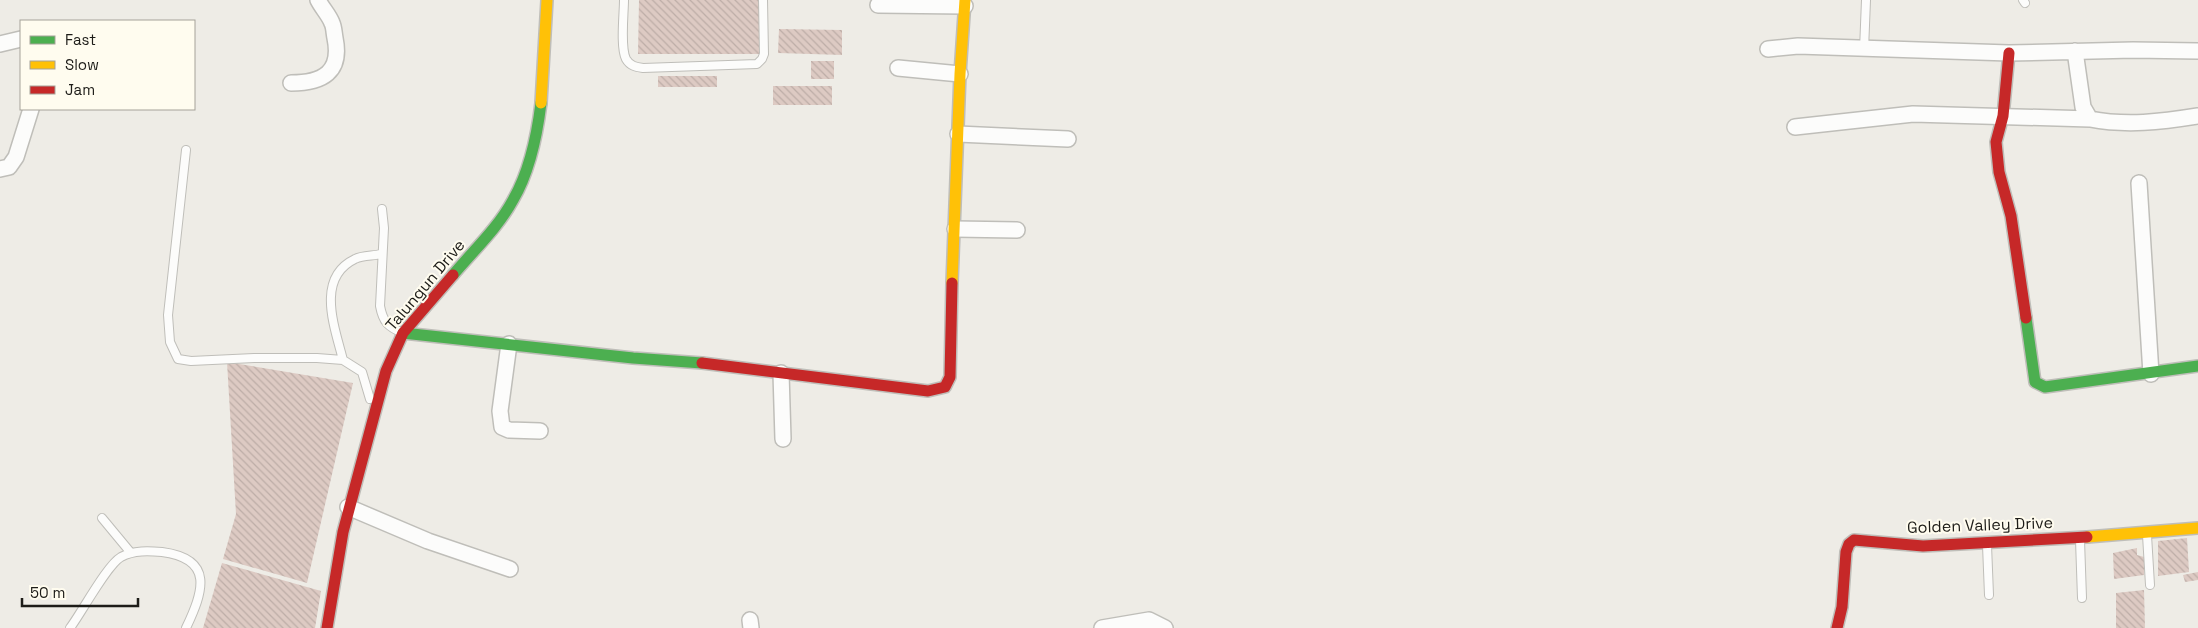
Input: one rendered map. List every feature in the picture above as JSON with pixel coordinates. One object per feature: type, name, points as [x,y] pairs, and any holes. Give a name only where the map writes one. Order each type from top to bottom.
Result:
[{"type":"street","points":[[291,83],[304,83],[320,79],[332,69],[338,53],[333,24],[318,0]]},
{"type":"street","name":"Talungun Drive","points":[[327,628],[331,589],[348,507],[373,415],[395,347],[403,333],[498,223],[518,193],[534,149],[542,102],[547,0]]},
{"type":"street","points":[[403,333],[632,358],[714,363],[781,373],[928,390],[946,388],[950,377],[950,328],[960,74],[965,3],[878,5]]},
{"type":"street","points":[[0,44],[20,39]]},
{"type":"street","points":[[1768,49],[1798,46],[1864,50],[2009,53],[2198,51]]},
{"type":"street","points":[[2075,51],[2083,107],[2090,119]]},
{"type":"street","points":[[2009,53],[2003,116],[1996,142],[1999,172],[2011,216],[2035,382],[2045,388],[2197,368]]},
{"type":"street","points":[[898,68],[960,74]]},
{"type":"street","points":[[0,169],[9,167],[16,157],[31,110]]},
{"type":"street","points":[[1795,127],[1913,114],[2090,119],[2130,124],[2164,122],[2198,116]]},
{"type":"street","points":[[958,134],[1068,139]]},
{"type":"street","points":[[2139,183],[2151,374]]},
{"type":"street","points":[[955,228],[1017,230]]},
{"type":"street","points":[[508,344],[500,411],[502,427],[509,430],[540,431]]},
{"type":"street","points":[[781,373],[782,438]]},
{"type":"street","points":[[348,507],[428,541],[510,568]]},
{"type":"street","name":"Golden Valley Drive","points":[[1837,628],[1842,607],[1846,552],[1849,544],[1854,540],[1923,546],[1987,544],[2198,528]]},
{"type":"street","points":[[1102,628],[1149,620],[1165,628]]},
{"type":"lane","points":[[624,0],[624,51],[626,60],[633,66],[643,68],[756,64],[764,54],[763,0]]},
{"type":"lane","points":[[1864,50],[1866,0]]},
{"type":"lane","points":[[186,150],[168,315],[170,342],[178,358],[191,361],[254,358],[342,360],[362,372],[368,387],[373,415]]},
{"type":"lane","points":[[382,210],[384,228],[381,254],[380,306],[382,318],[389,328],[403,333]]},
{"type":"lane","points":[[342,360],[330,302],[333,281],[339,270],[355,258],[381,254]]},
{"type":"lane","points":[[102,518],[131,552]]},
{"type":"lane","points":[[2147,531],[2150,585]]},
{"type":"lane","points":[[2080,538],[2082,598]]},
{"type":"lane","points":[[1987,544],[1990,595]]},
{"type":"lane","points":[[70,628],[119,558],[131,552],[152,551],[176,554],[190,559],[202,579],[199,595],[186,628]]},
{"type":"building","points":[[639,0],[760,0],[760,54],[638,54]]},
{"type":"building","points":[[779,29],[842,30],[842,55],[778,53]]},
{"type":"building","points":[[811,61],[834,61],[834,79],[811,79]]},
{"type":"building","points":[[658,76],[717,76],[717,87],[658,87]]},
{"type":"building","points":[[773,86],[832,86],[832,105],[773,105]]},
{"type":"building","points":[[227,362],[353,383],[307,583],[223,559],[236,514]]},
{"type":"building","points":[[2187,538],[2189,572],[2158,576],[2158,541]]},
{"type":"building","points":[[2137,548],[2137,555],[2144,557],[2144,575],[2114,579],[2113,553]]},
{"type":"building","points":[[222,563],[321,591],[315,628],[203,628]]},
{"type":"building","points":[[2198,572],[2198,580],[2185,582],[2183,575]]},
{"type":"building","points":[[2144,590],[2145,628],[2116,628],[2116,593]]},
{"type":"traffic: fast","points":[[453,275],[500,220],[519,189],[532,153],[541,103]]},
{"type":"traffic: fast","points":[[2026,318],[2035,382],[2045,387],[2198,366]]},
{"type":"traffic: fast","points":[[403,333],[633,358],[702,363]]},
{"type":"traffic: slow","points":[[541,103],[547,0]]},
{"type":"traffic: slow","points":[[952,283],[960,74],[965,0]]},
{"type":"traffic: slow","points":[[2087,537],[2198,528]]},
{"type":"traffic: jam","points":[[2009,53],[2003,116],[1996,142],[1999,172],[2011,216],[2026,318]]},
{"type":"traffic: jam","points":[[327,628],[343,532],[386,371],[403,333],[453,275]]},
{"type":"traffic: jam","points":[[702,363],[928,391],[945,387],[950,377],[952,283]]},
{"type":"traffic: jam","points":[[1837,628],[1842,607],[1846,552],[1849,544],[1854,540],[1923,546],[2087,537]]}]
